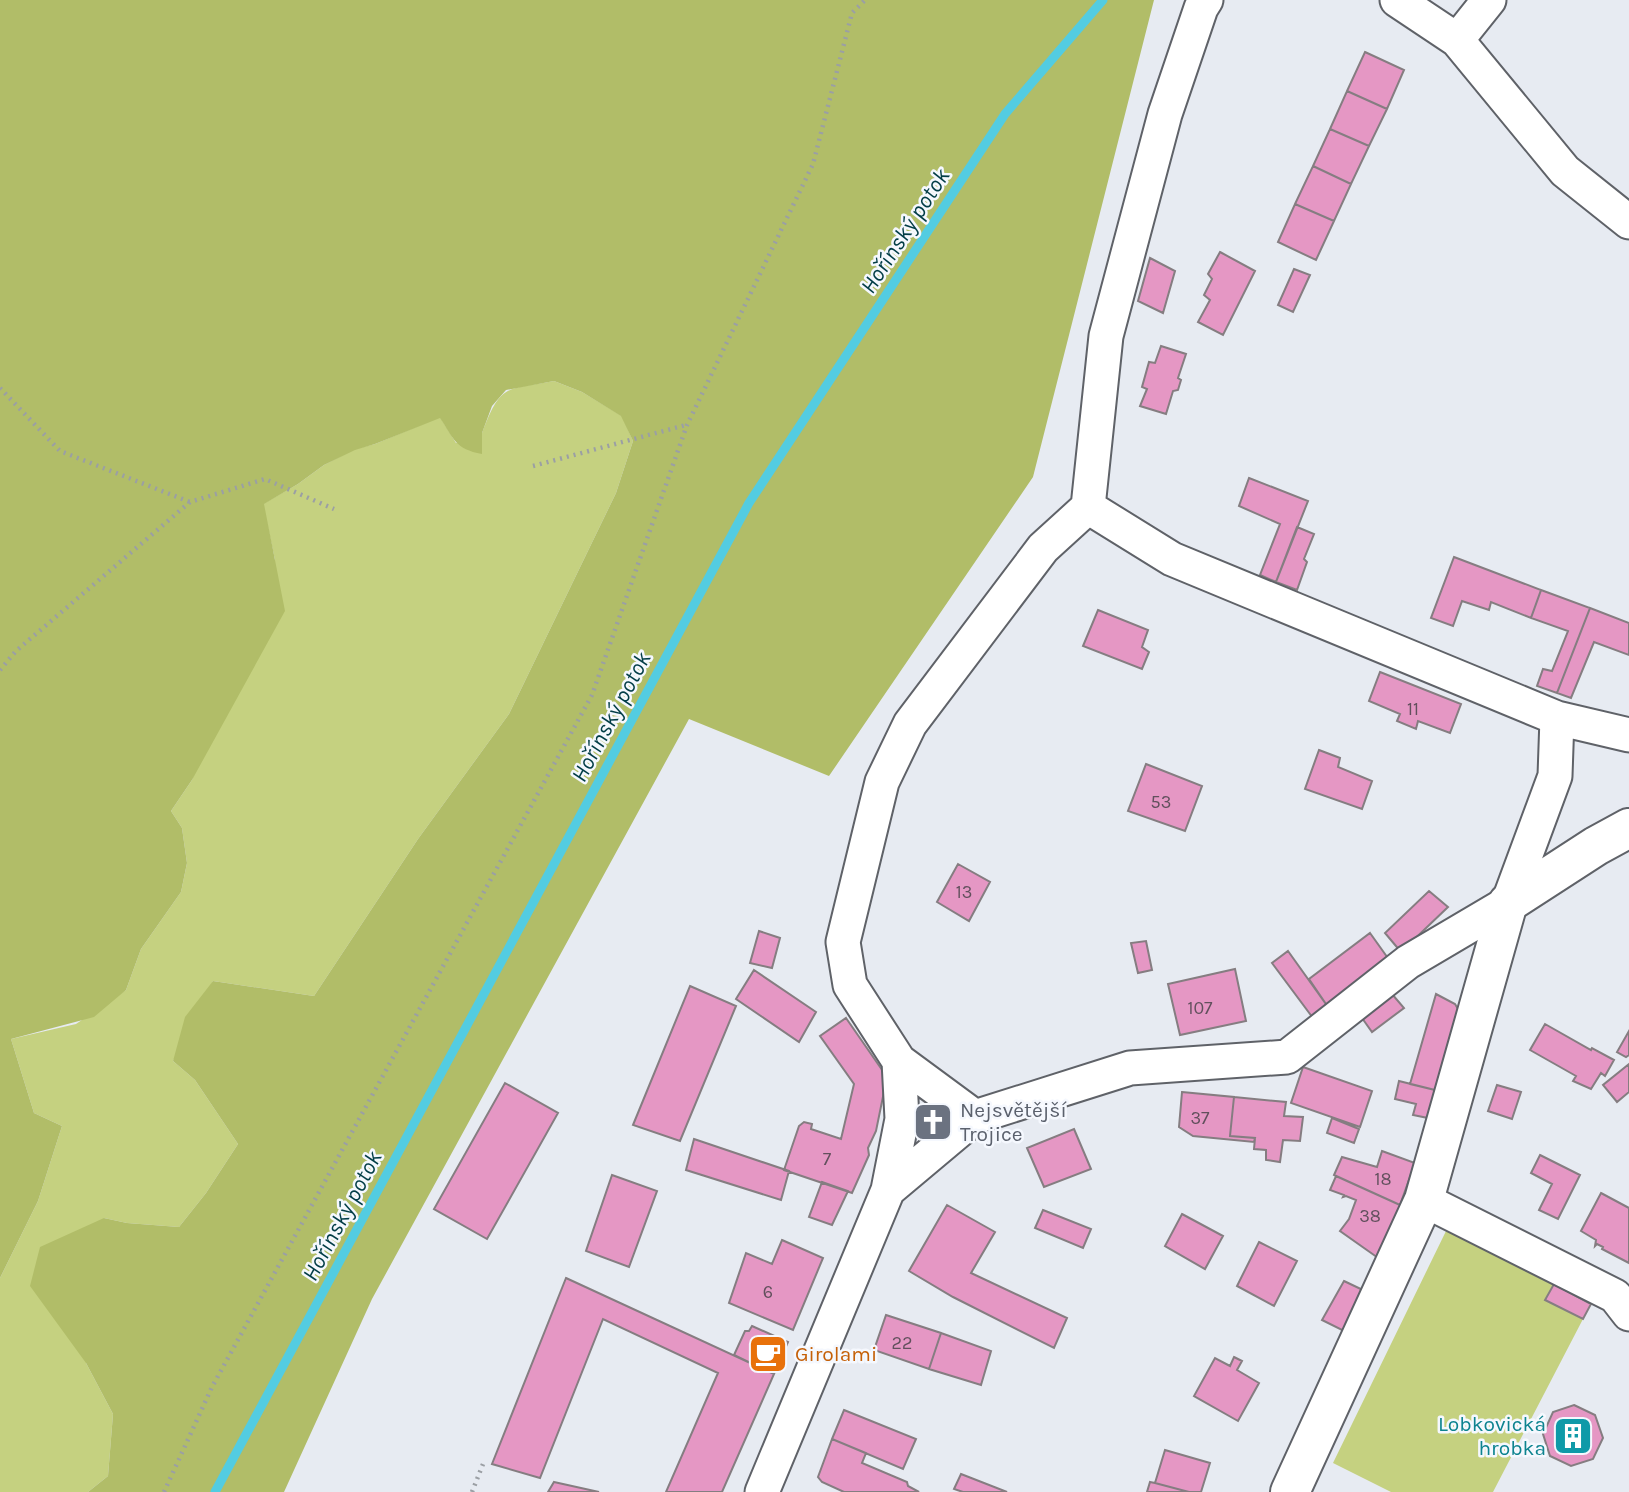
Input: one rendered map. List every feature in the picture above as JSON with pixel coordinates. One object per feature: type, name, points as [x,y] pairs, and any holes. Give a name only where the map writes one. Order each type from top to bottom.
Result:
[{"type":"street","points":[[975,1117],[899,1061],[850,985],[843,942],[882,782],[910,724],[1043,548],[1087,507],[1106,336],[1165,114],[1206,0]]},
{"type":"street","points":[[1398,0],[1457,40],[1565,171],[1629,222]]},
{"type":"street","points":[[1457,40],[1489,0]]},
{"type":"street","points":[[1087,507],[1172,559],[1557,718],[1629,735]]},
{"type":"street","points":[[1290,1492],[1424,1200],[1508,903],[1555,776],[1557,718]]},
{"type":"street","points":[[888,1190],[975,1117],[1130,1068],[1287,1057],[1408,961],[1629,828]]},
{"type":"street","points":[[762,1492],[888,1190],[902,1119],[899,1061]]},
{"type":"street","points":[[1424,1200],[1615,1296],[1629,1314]]},
{"type":"path","points":[[164,1492],[212,1387],[592,695],[687,425],[813,164],[852,13],[866,0]]},
{"type":"path","points":[[0,388],[60,452],[190,502]]},
{"type":"path","points":[[533,466],[687,425]]},
{"type":"path","points":[[0,670],[16,652],[190,502],[265,479],[334,509]]},
{"type":"path","points":[[472,1492],[483,1464]]},
{"type":"green space","points":[[0,0],[1154,0],[1033,477],[829,776],[689,719],[372,1299],[284,1492],[88,1492],[108,1476],[113,1414],[86,1363],[30,1286],[40,1247],[104,1218],[127,1223],[179,1227],[206,1193],[238,1144],[195,1080],[173,1061],[185,1017],[213,981],[314,996],[418,839],[509,714],[616,493],[633,441],[621,416],[582,392],[554,381],[506,390],[492,406],[482,433],[482,454],[461,446],[440,418],[355,450],[324,465],[264,504],[285,611],[192,780],[171,811],[182,828],[187,863],[181,892],[141,949],[126,990],[94,1017],[11,1039],[34,1113],[62,1126],[38,1201],[0,1278]]},
{"type":"green space","points":[[554,381],[582,392],[622,416],[633,441],[616,493],[509,714],[418,839],[314,996],[213,981],[173,1061],[195,1080],[238,1144],[206,1193],[179,1227],[127,1223],[104,1218],[86,1363],[113,1414],[108,1476],[88,1492],[0,1492],[0,1278],[38,1201],[62,1126],[34,1113],[11,1039],[76,1024],[126,990],[141,949],[181,892],[187,863],[182,828],[171,811],[192,780],[275,560],[263,504],[324,465],[355,449],[375,444],[440,417],[456,443],[482,433],[500,397],[515,388]]},
{"type":"green space","points":[[1447,1229],[1554,1284],[1546,1300],[1583,1319],[1493,1492],[1391,1492],[1333,1463]]},
{"type":"building","points":[[1365,52],[1404,70],[1387,109],[1347,91]]},
{"type":"building","points":[[1347,91],[1387,109],[1369,146],[1330,129]]},
{"type":"building","points":[[1330,129],[1369,146],[1351,184],[1313,166]]},
{"type":"building","points":[[1313,166],[1351,184],[1334,221],[1295,204]]},
{"type":"building","points":[[1295,204],[1334,221],[1316,260],[1278,242]]},
{"type":"building","points":[[1220,252],[1255,271],[1223,335],[1198,322],[1210,300],[1204,295],[1212,279],[1208,274]]},
{"type":"building","points":[[1150,258],[1175,271],[1163,313],[1138,301]]},
{"type":"building","points":[[1294,269],[1310,275],[1293,312],[1278,305]]},
{"type":"building","points":[[1161,346],[1186,354],[1178,378],[1181,380],[1178,390],[1173,391],[1166,414],[1140,406],[1147,389],[1142,387],[1149,362],[1155,363]]},
{"type":"building","points":[[1249,478],[1308,501],[1276,582],[1260,575],[1280,524],[1239,506]]},
{"type":"building","points":[[1297,527],[1314,534],[1304,559],[1307,562],[1297,590],[1276,582]]},
{"type":"building","points":[[1454,557],[1541,590],[1531,618],[1491,602],[1489,610],[1462,601],[1453,626],[1431,618]]},
{"type":"building","points":[[1541,590],[1590,608],[1557,693],[1537,686],[1543,669],[1552,671],[1568,631],[1531,618]]},
{"type":"building","points":[[1590,608],[1629,623],[1629,655],[1594,642],[1571,698],[1557,693]]},
{"type":"building","points":[[1098,610],[1148,630],[1142,647],[1149,652],[1142,669],[1083,646]]},
{"type":"building","points":[[1380,672],[1461,704],[1450,733],[1418,721],[1416,729],[1397,721],[1400,714],[1369,701]]},
{"type":"building","points":[[1319,750],[1340,758],[1338,767],[1372,781],[1362,809],[1305,789]]},
{"type":"building","points":[[1146,764],[1202,786],[1185,831],[1128,811]]},
{"type":"building","points":[[958,864],[990,882],[969,921],[937,902]]},
{"type":"building","points":[[1429,891],[1448,907],[1401,952],[1385,933]]},
{"type":"building","points":[[759,931],[780,938],[772,968],[750,963]]},
{"type":"building","points":[[1370,933],[1390,961],[1328,1007],[1309,979]]},
{"type":"building","points":[[1146,941],[1152,970],[1138,973],[1131,943]]},
{"type":"building","points":[[1288,951],[1328,1007],[1313,1018],[1272,963]]},
{"type":"building","points":[[1235,969],[1246,1021],[1180,1035],[1168,984]]},
{"type":"building","points":[[754,970],[816,1012],[799,1042],[736,999]]},
{"type":"building","points":[[690,986],[736,1006],[680,1141],[633,1125]]},
{"type":"building","points":[[1392,994],[1404,1008],[1372,1032],[1362,1018]]},
{"type":"building","points":[[1436,994],[1455,1004],[1458,1009],[1435,1090],[1410,1084]]},
{"type":"building","points":[[846,1018],[887,1077],[876,1131],[868,1148],[869,1155],[852,1193],[784,1170],[799,1126],[804,1122],[812,1124],[811,1129],[841,1139],[854,1084],[820,1036]]},
{"type":"building","points":[[1545,1024],[1614,1060],[1605,1076],[1601,1073],[1591,1089],[1573,1081],[1576,1076],[1530,1050]]},
{"type":"building","points":[[1629,1031],[1629,1055],[1626,1057],[1617,1052]]},
{"type":"building","points":[[1629,1064],[1629,1092],[1617,1102],[1603,1085]]},
{"type":"building","points":[[1303,1067],[1372,1091],[1360,1127],[1291,1103]]},
{"type":"building","points":[[1399,1081],[1435,1090],[1428,1118],[1413,1115],[1416,1104],[1395,1099]]},
{"type":"building","points":[[505,1083],[558,1113],[487,1239],[434,1209]]},
{"type":"building","points":[[1497,1085],[1521,1092],[1512,1119],[1488,1111]]},
{"type":"building","points":[[1182,1092],[1234,1097],[1230,1136],[1255,1138],[1254,1142],[1193,1136],[1179,1127]]},
{"type":"building","points":[[1234,1097],[1286,1102],[1284,1116],[1303,1117],[1300,1141],[1283,1140],[1280,1162],[1266,1160],[1266,1150],[1254,1149],[1255,1138],[1230,1136]]},
{"type":"building","name":"Nejsvětější Trojice","points":[[931,1108],[947,1120],[934,1135],[919,1123]]},
{"type":"building","points":[[1332,1118],[1359,1129],[1354,1143],[1327,1133]]},
{"type":"building","points":[[1074,1129],[1091,1169],[1044,1187],[1027,1148]]},
{"type":"building","points":[[694,1139],[789,1171],[781,1200],[686,1170]]},
{"type":"building","points":[[1382,1151],[1415,1163],[1400,1205],[1334,1175],[1342,1157],[1377,1167]]},
{"type":"building","points":[[1540,1155],[1580,1175],[1558,1219],[1539,1210],[1552,1184],[1531,1173]]},
{"type":"building","points":[[612,1175],[657,1191],[629,1267],[586,1251]]},
{"type":"building","points":[[1336,1176],[1400,1205],[1381,1260],[1340,1231],[1349,1219],[1356,1200],[1330,1190]]},
{"type":"building","points":[[822,1182],[848,1191],[832,1225],[809,1217]]},
{"type":"building","points":[[1601,1193],[1629,1208],[1629,1263],[1597,1244],[1595,1246],[1596,1240],[1581,1231]]},
{"type":"building","points":[[947,1205],[995,1232],[971,1273],[1067,1318],[1054,1348],[953,1297],[909,1271]]},
{"type":"building","points":[[1043,1210],[1091,1229],[1083,1248],[1035,1228]]},
{"type":"building","points":[[1182,1214],[1223,1236],[1205,1269],[1165,1246]]},
{"type":"building","points":[[782,1240],[823,1258],[793,1330],[729,1303],[746,1253],[772,1264]]},
{"type":"building","points":[[1259,1242],[1297,1261],[1274,1306],[1237,1286]]},
{"type":"building","points":[[566,1278],[774,1374],[722,1492],[666,1492],[718,1373],[603,1319],[540,1478],[492,1464]]},
{"type":"building","points":[[1344,1281],[1365,1291],[1344,1331],[1322,1320]]},
{"type":"building","points":[[1554,1284],[1591,1304],[1583,1319],[1545,1300]]},
{"type":"building","points":[[886,1315],[941,1333],[929,1369],[874,1350]]},
{"type":"building","points":[[752,1326],[788,1342],[774,1374],[734,1355],[745,1331],[749,1331]]},
{"type":"building","points":[[941,1333],[991,1351],[981,1385],[929,1369]]},
{"type":"building","points":[[1234,1357],[1242,1361],[1237,1370],[1259,1383],[1238,1421],[1194,1396],[1215,1358],[1230,1366]]},
{"type":"building","name":"Lobkovická hrobka","points":[[1574,1405],[1595,1415],[1603,1438],[1593,1459],[1571,1466],[1550,1456],[1543,1434],[1553,1412]]},
{"type":"building","points":[[844,1410],[916,1439],[903,1469],[832,1439]]},
{"type":"building","points":[[832,1439],[866,1453],[862,1463],[907,1482],[908,1486],[919,1492],[844,1492],[822,1482],[818,1477]]},
{"type":"building","points":[[1165,1450],[1210,1463],[1201,1492],[1189,1492],[1155,1483]]},
{"type":"building","points":[[961,1474],[1007,1492],[963,1492],[954,1489]]},
{"type":"building","points":[[554,1482],[599,1492],[548,1492]]},
{"type":"building","points":[[1150,1482],[1155,1483],[1189,1492],[1147,1492]]},
{"type":"waterway","name":"Hořínský potok","points":[[215,1492],[749,503],[1005,114],[1103,0]]},
{"type":"place","name":"Nejsvětější Trojice","points":[[933,1122]]},
{"type":"place","name":"Girolami","points":[[768,1354]]},
{"type":"place","name":"Lobkovická hrobka","points":[[1573,1436]]}]
